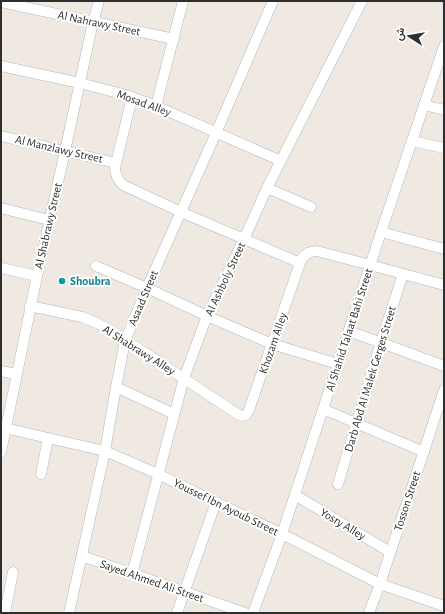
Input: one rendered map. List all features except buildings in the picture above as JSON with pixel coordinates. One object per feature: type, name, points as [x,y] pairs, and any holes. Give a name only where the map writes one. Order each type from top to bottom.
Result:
[{"type":"street","name":"Al Shabrawy Street","points":[[1,452],[3,428],[16,374],[36,276],[99,1]]},
{"type":"street","points":[[156,106],[183,1]]},
{"type":"street","name":"Asaad Street","points":[[69,613],[105,451],[125,341],[273,1]]},
{"type":"street","name":"Al Ashboly Street","points":[[132,574],[184,378],[207,316],[280,161],[362,1]]},
{"type":"street","name":"Al Nahrawy Street","points":[[1,2],[174,39]]},
{"type":"street","name":"Al Shahid Talaat Bahi Street","points":[[253,613],[282,534],[370,264],[444,46]]},
{"type":"street","name":"Mosad Alley","points":[[1,66],[80,83],[132,97],[156,106],[280,161]]},
{"type":"street","points":[[132,97],[116,163],[115,173],[123,185],[181,212],[300,263],[306,253],[317,251],[370,264],[444,286]]},
{"type":"street","points":[[424,105],[444,110]]},
{"type":"street","name":"Al Manzlawy Street","points":[[1,136],[116,163]]},
{"type":"street","points":[[412,141],[444,148]]},
{"type":"street","points":[[267,188],[311,207]]},
{"type":"street","points":[[1,208],[49,220]]},
{"type":"street","points":[[381,232],[444,249]]},
{"type":"street","name":"Khozam Alley","points":[[238,415],[245,416],[248,413],[300,263]]},
{"type":"street","points":[[96,266],[272,344],[338,364]]},
{"type":"street","points":[[1,268],[36,276]]},
{"type":"street","name":"Darb Abd Al Malek Gerges Street","points":[[338,484],[403,274]]},
{"type":"street","name":"Al Shabrawy Alley","points":[[30,306],[97,323],[184,378],[238,415]]},
{"type":"street","points":[[349,330],[444,366]]},
{"type":"street","points":[[1,371],[16,374]]},
{"type":"street","points":[[116,387],[174,414]]},
{"type":"street","name":"Tosson Street","points":[[369,613],[444,390]]},
{"type":"street","points":[[324,409],[424,452]]},
{"type":"street","name":"Youssef Ibn Ayoub Street","points":[[3,428],[105,451],[158,474],[216,502],[380,584],[444,606]]},
{"type":"street","points":[[41,474],[48,438]]},
{"type":"street","name":"Yosry Alley","points":[[295,495],[390,552]]},
{"type":"street","points":[[177,613],[216,502]]},
{"type":"street","name":"Sayed Ahmed Ali Street","points":[[82,556],[245,613]]},
{"type":"street","points":[[5,613],[13,572]]},
{"type":"place","name":"Shoubra","points":[[62,281]]}]
